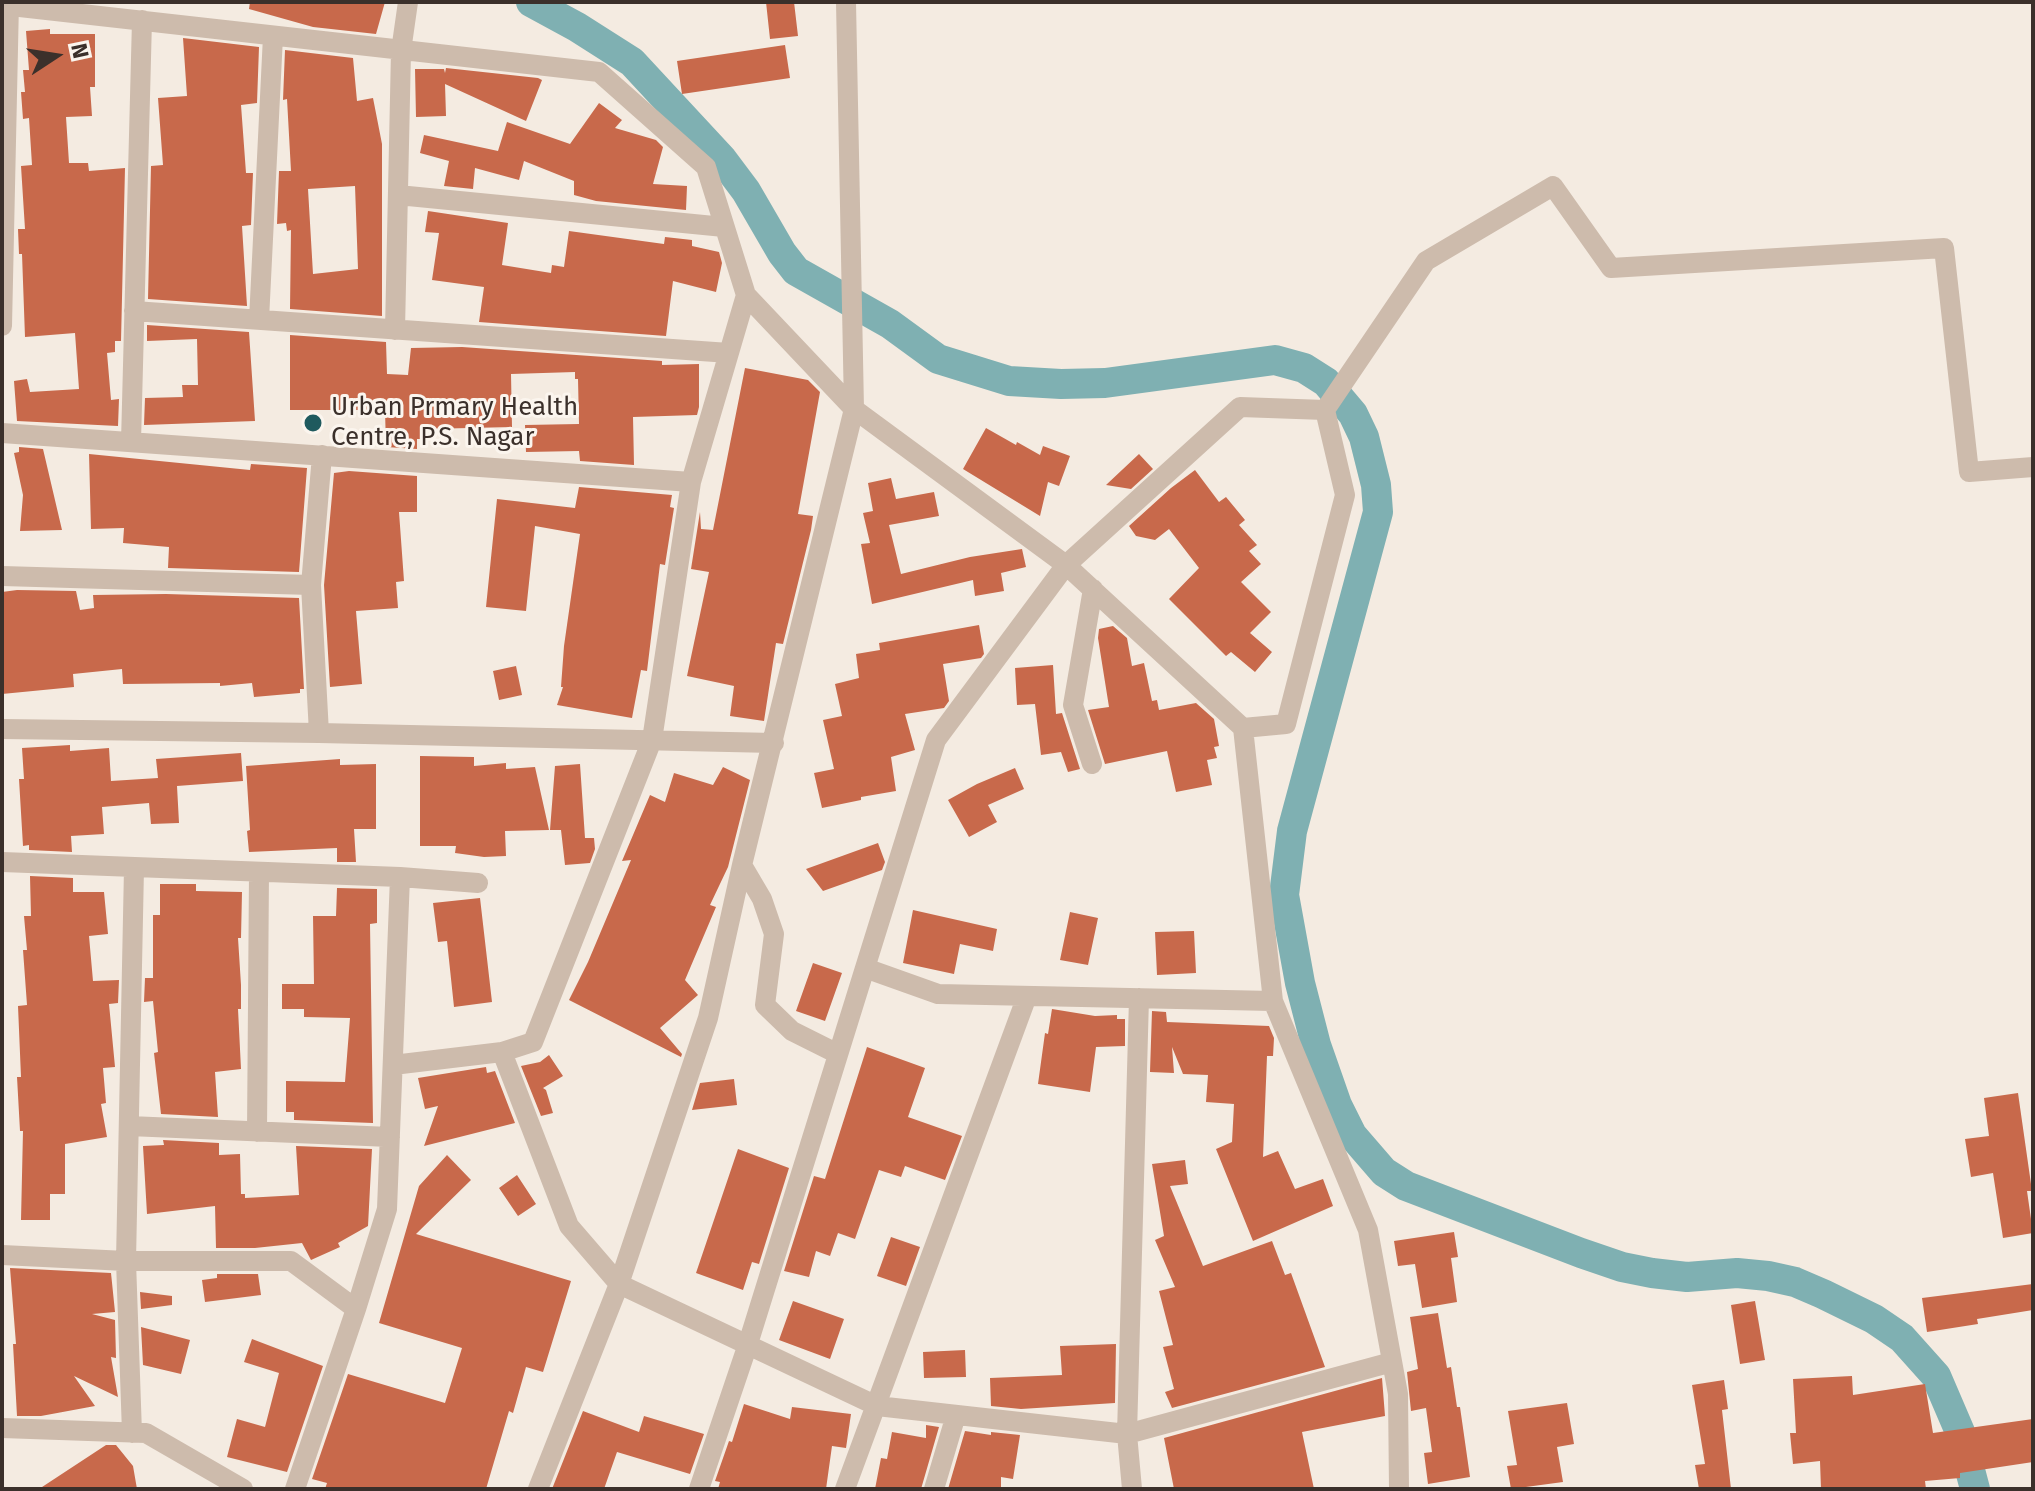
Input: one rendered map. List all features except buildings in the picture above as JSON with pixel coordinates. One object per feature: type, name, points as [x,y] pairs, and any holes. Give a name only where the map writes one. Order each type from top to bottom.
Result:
[{"type":"street","points":[[395,330],[401,51],[408,2]]},
{"type":"street","points":[[538,1489],[619,1284],[708,1018],[742,865],[854,409],[846,2]]},
{"type":"street","points":[[2,326],[6,4],[599,72],[706,167],[746,295],[854,409],[1066,565],[1243,728],[1273,1001],[1368,1230],[1398,1394],[1399,1489]]},
{"type":"street","points":[[131,442],[142,20]]},
{"type":"street","points":[[259,320],[273,36]]},
{"type":"street","points":[[1243,728],[1286,724],[1290,709],[1345,495],[1325,409],[1426,261],[1553,186],[1611,268],[1944,248],[1969,472],[2033,467]]},
{"type":"street","points":[[398,195],[724,227]]},
{"type":"street","points":[[393,1065],[502,1052],[533,1042],[652,740],[691,482],[746,295]]},
{"type":"street","points":[[134,311],[729,353]]},
{"type":"street","points":[[699,1489],[747,1347],[936,740],[1066,565],[1240,407],[1325,409]]},
{"type":"street","points":[[2,433],[691,482]]},
{"type":"street","points":[[319,733],[311,585],[322,455]]},
{"type":"street","points":[[2,576],[311,585]]},
{"type":"street","points":[[1092,764],[1073,705],[1093,589]]},
{"type":"street","points":[[2,729],[774,743]]},
{"type":"street","points":[[2,862],[400,877],[478,883]]},
{"type":"street","points":[[742,865],[762,899],[774,934],[765,1005],[792,1031],[838,1054]]},
{"type":"street","points":[[132,1433],[126,1261],[134,868]]},
{"type":"street","points":[[257,1132],[259,873]]},
{"type":"street","points":[[295,1489],[387,1209],[400,877]]},
{"type":"street","points":[[865,968],[938,994],[1273,1001]]},
{"type":"street","points":[[845,1489],[1027,996]]},
{"type":"street","points":[[1132,1489],[1127,1434],[1139,998]]},
{"type":"street","points":[[502,1052],[569,1226],[619,1284],[877,1406],[1127,1434],[1392,1362]]},
{"type":"street","points":[[129,1126],[390,1137]]},
{"type":"street","points":[[2,1255],[126,1261],[291,1261],[356,1309]]},
{"type":"street","points":[[934,1489],[956,1415]]},
{"type":"street","points":[[2,1428],[146,1433],[243,1489]]},
{"type":"waterway","points":[[531,2],[632,62],[722,159],[796,271],[890,324],[938,359],[1009,381],[1061,384],[1105,383],[1275,360],[1304,368],[1326,382],[1353,414],[1364,437],[1376,485],[1378,512],[1292,831],[1284,895],[1300,983],[1316,1045],[1337,1105],[1352,1135],[1384,1172],[1406,1186],[1581,1253],[1652,1273],[1687,1277],[1737,1273],[1795,1282],[1874,1319],[1902,1338],[1936,1376],[1960,1432],[1975,1489]]},
{"type":"place","name":"Urban Prmary Health Centre, P.S. Nagar","points":[[313,423]]}]
